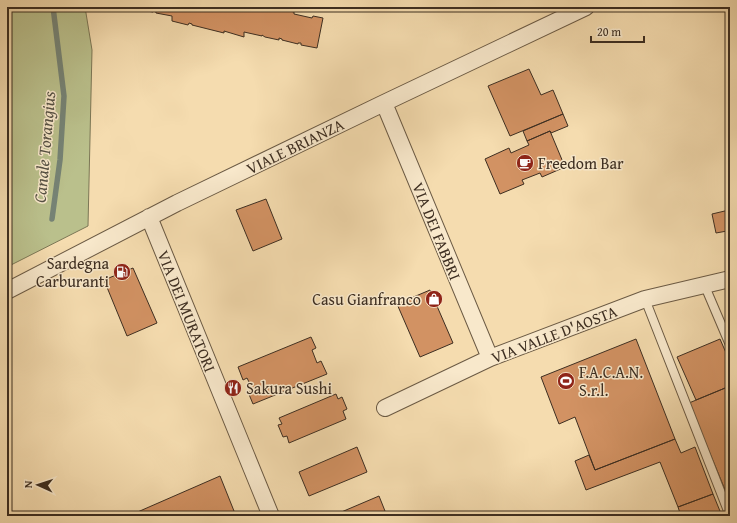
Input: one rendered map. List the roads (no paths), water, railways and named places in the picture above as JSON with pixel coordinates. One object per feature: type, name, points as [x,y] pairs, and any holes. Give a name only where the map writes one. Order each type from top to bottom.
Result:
[{"type":"street","name":"VIALE BRIANZA","points":[[7,291],[149,217],[586,7]]},
{"type":"street","name":"VIA DEI FABBRI","points":[[384,103],[490,358]]},
{"type":"street","name":"VIA DEI MURATORI","points":[[149,217],[271,516]]},
{"type":"street","name":"VIA VALLE D'AOSTA","points":[[385,408],[490,358],[645,299],[730,279]]},
{"type":"lane","points":[[704,284],[730,345]]},
{"type":"lane","points":[[645,299],[730,516]]},
{"type":"waterway","name":"Canale Torangius","points":[[52,219],[60,160],[64,96],[53,7]]},
{"type":"place","name":"Freedom Bar","points":[[525,163]]},
{"type":"place","name":"Sardegna Carburanti","points":[[122,272]]},
{"type":"place","name":"Casu Gianfranco","points":[[434,299]]},
{"type":"place","name":"F.A.C.A.N. S.r.l.","points":[[566,381]]},
{"type":"place","name":"Sakura Sushi","points":[[233,388]]}]
